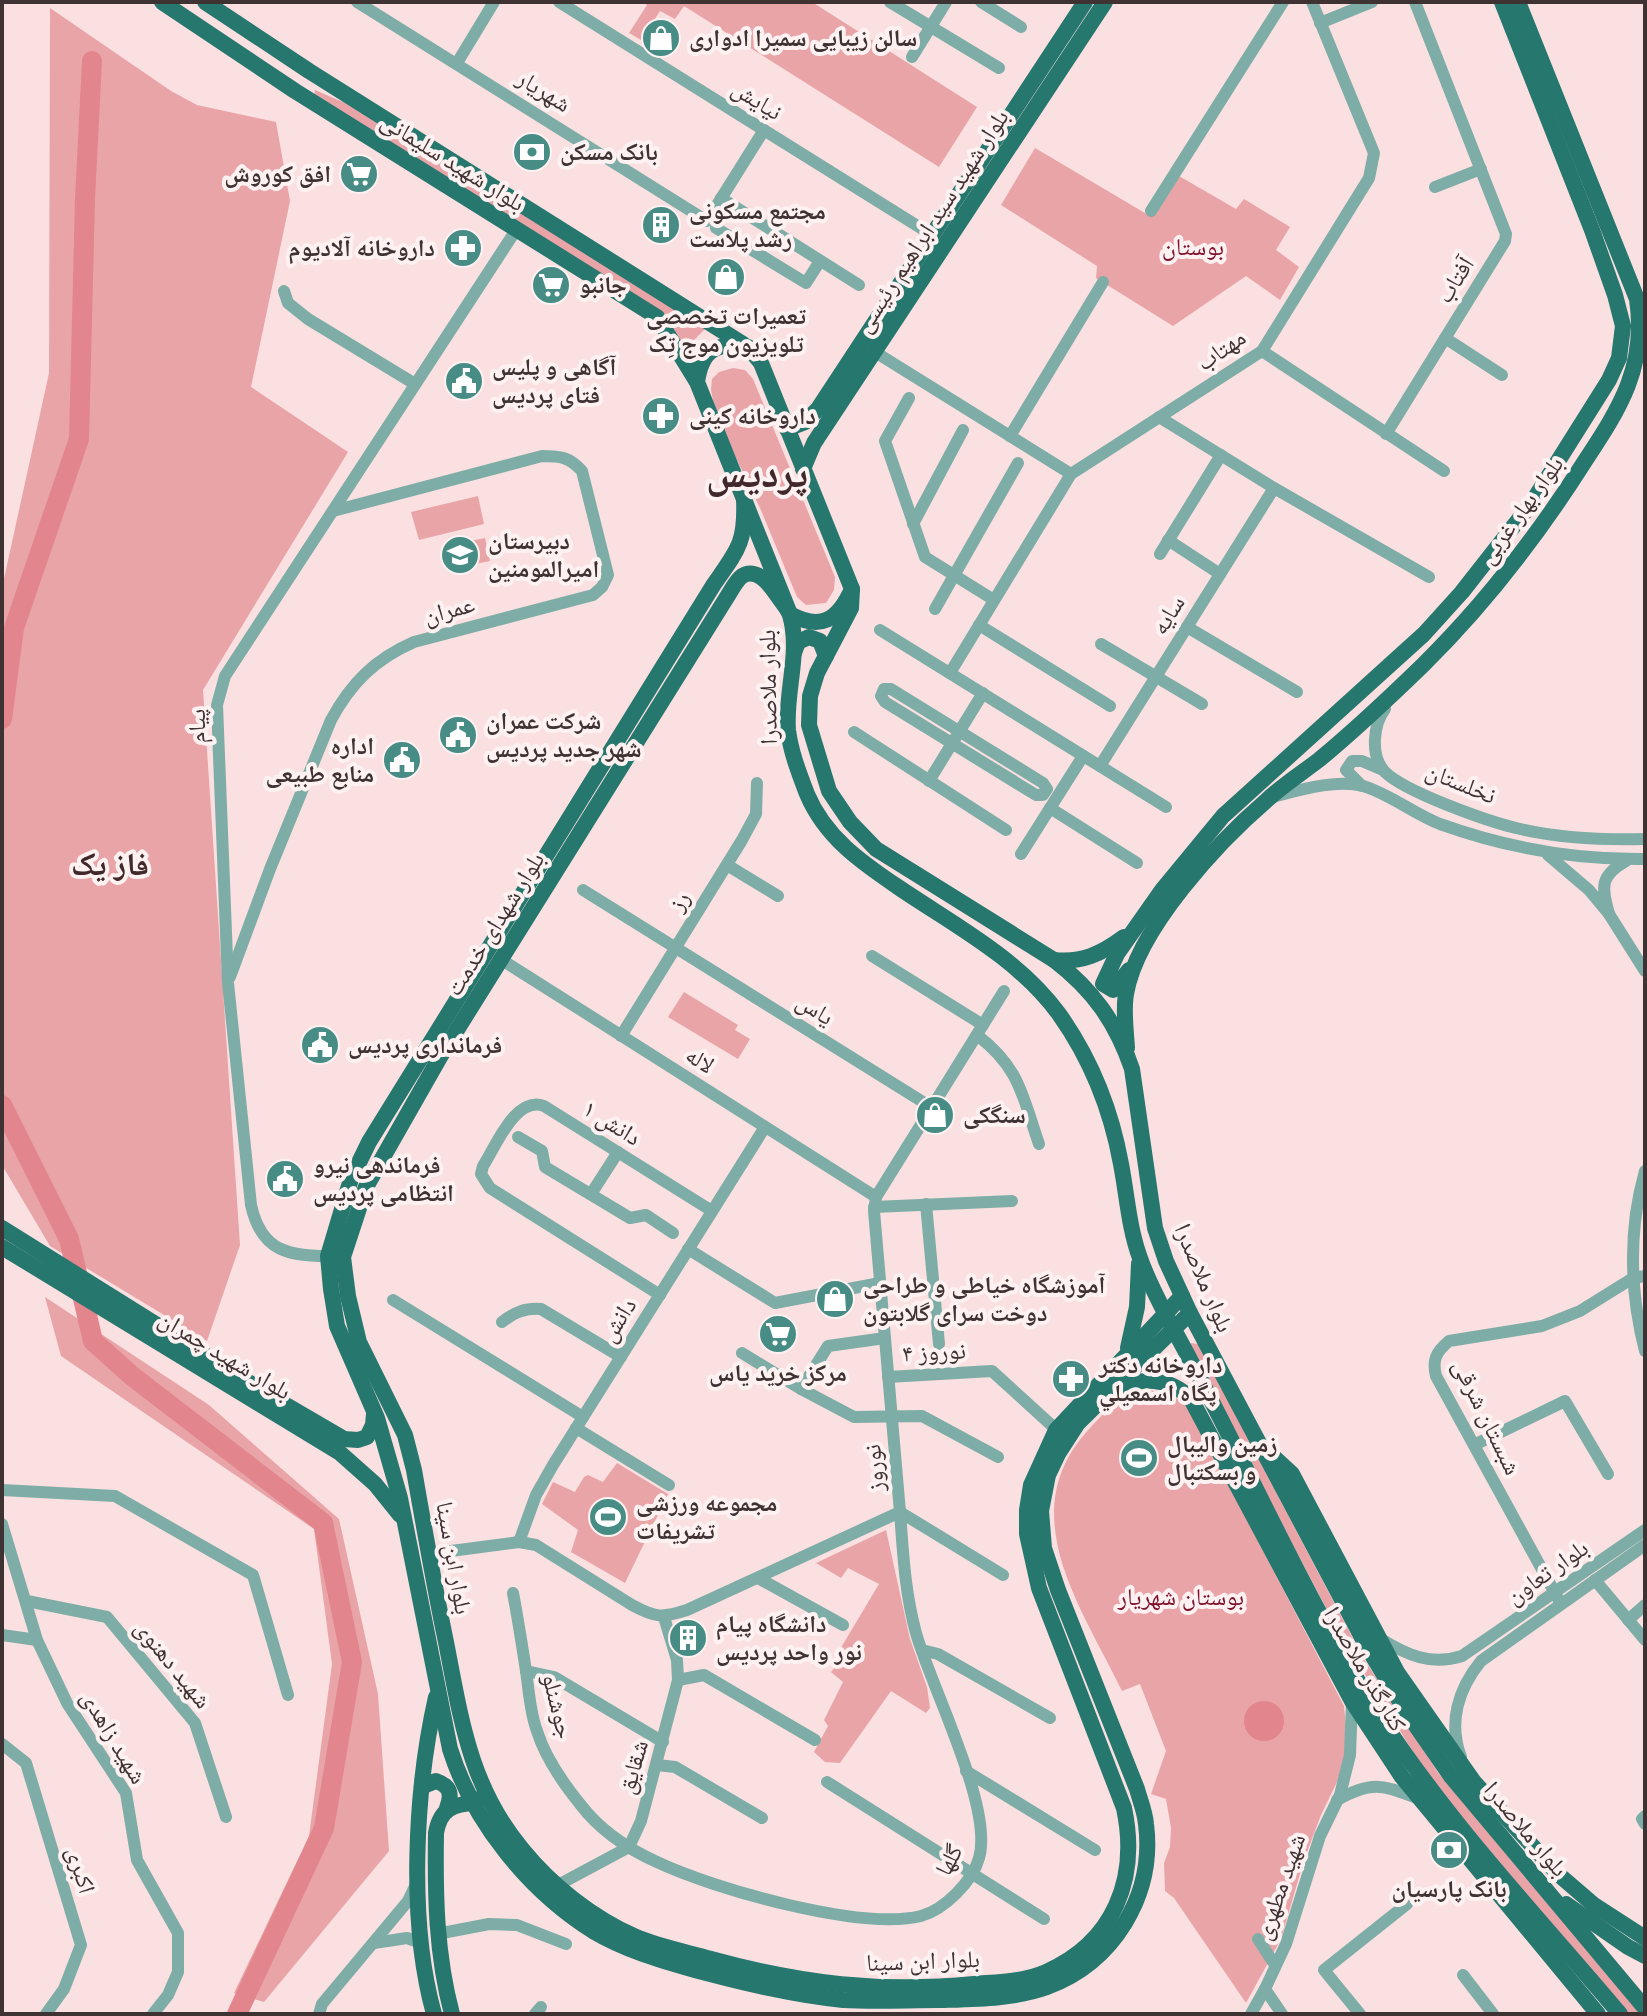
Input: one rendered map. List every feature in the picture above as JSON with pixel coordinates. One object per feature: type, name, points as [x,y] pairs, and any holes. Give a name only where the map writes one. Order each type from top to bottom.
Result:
[{"type":"main road","name":"بلوار شهید سلیمانی","points":[[162,2],[295,91],[657,317],[697,382],[790,614]]},
{"type":"main road","points":[[205,2],[309,71],[748,347],[761,363],[852,589],[843,608],[826,622],[804,622],[790,614]]},
{"type":"main road","name":"بلوار شهید سید ابراهیم رئیسی","points":[[803,469],[814,443],[875,352],[939,239],[1085,2]]},
{"type":"main road","name":"بلوار شهید سید ابراهیم رئیسی","points":[[787,429],[805,422],[818,409],[1105,2]]},
{"type":"main road","name":"بلوار بهار غربی","points":[[1141,939],[1188,855],[1223,816],[1424,634],[1462,592],[1531,504],[1609,380],[1619,358],[1623,326],[1615,295],[1502,2]]},
{"type":"main road","name":"بلوار بهار غربی","points":[[1141,939],[1236,828],[1421,667],[1487,598],[1547,521],[1609,425],[1634,375],[1642,342],[1637,299],[1518,2]]},
{"type":"main road","points":[[295,91],[309,71]]},
{"type":"main road","points":[[697,382],[704,357],[716,348],[728,344],[748,347]]},
{"type":"main road","name":"بلوار شهدای خدمت","points":[[414,1470],[384,1429],[337,1326],[335,1257],[351,1179],[369,1142],[736,553],[745,526],[744,499]]},
{"type":"main road","name":"بلوار شهدای خدمت","points":[[335,1257],[381,1157],[741,575],[748,572],[769,583],[790,614]]},
{"type":"main road","name":"بلوار ملاصدرا","points":[[852,589],[851,608],[817,673],[810,696],[809,725],[829,791],[850,822],[876,849],[1054,960],[1081,981],[1100,1003],[1127,1054],[1138,1102],[1155,1228],[1166,1261],[1190,1313],[1332,1582],[1405,1710],[1450,1775],[1645,2008]]},
{"type":"main road","name":"بلوار ملاصدرا","points":[[790,614],[794,653],[788,728],[795,763],[810,801],[830,832],[860,861],[995,951],[1030,980],[1085,1053],[1100,1089],[1120,1159],[1139,1258],[1241,1474],[1293,1574],[1387,1727],[1433,1791],[1620,2014]]},
{"type":"main road","points":[[794,653],[798,642],[809,637],[820,641],[826,656]]},
{"type":"main road","points":[[1054,960],[1072,962],[1087,959],[1107,949],[1141,939]]},
{"type":"main road","points":[[1127,1054],[1126,995],[1141,939]]},
{"type":"main road","name":"بلوار شهید چمران","points":[[3,1229],[344,1439],[358,1440],[384,1429]]},
{"type":"main road","name":"بلوار شهید چمران","points":[[2,1247],[357,1466],[388,1498],[406,1524]]},
{"type":"main road","points":[[1130,1349],[1137,1307],[1139,1258]]},
{"type":"main road","name":"بلوار ابن سینا","points":[[384,1429],[453,1757],[462,1781],[558,1885],[610,1924],[638,1938],[760,1972],[863,1988],[1023,1979],[1045,1973],[1077,1954],[1100,1932],[1116,1910],[1130,1851],[1124,1808],[1049,1615],[1032,1562],[1027,1522],[1031,1485],[1061,1434],[1130,1349],[1182,1296]]},
{"type":"main road","name":"بلوار ابن سینا","points":[[414,1470],[458,1710],[480,1799],[493,1834],[515,1862],[556,1903],[591,1930],[644,1955],[710,1974],[816,1997],[887,2001],[964,2000],[1024,1994],[1047,1987],[1086,1967],[1103,1952],[1127,1922],[1144,1876],[1147,1839],[1146,1821],[1137,1789],[1044,1548],[1041,1529],[1043,1493],[1061,1434],[1190,1313]]},
{"type":"main road","points":[[1147,1330],[1156,1325],[1163,1329],[1161,1342]]},
{"type":"main road","points":[[1103,1396],[1138,1381],[1158,1381],[1181,1389],[1191,1399],[1241,1474]]},
{"type":"main road","points":[[1257,1441],[1292,1474],[1397,1672],[1490,1801],[1558,1874],[1594,1905],[1645,1938]]},
{"type":"main road","points":[[357,1466],[374,1473],[405,1476],[414,1470]]},
{"type":"main road","points":[[1325,1536],[1332,1582]]},
{"type":"main road","name":"کنارگذر ملاصدرا","points":[[1293,1574],[1352,1701],[1420,1799],[1598,2014]]},
{"type":"main road","points":[[434,2014],[421,1943],[418,1879],[429,1730],[439,1688]]},
{"type":"main road","points":[[423,1786],[436,1781],[450,1790],[451,1798],[438,1821],[436,1833],[435,1891],[437,1934],[452,2014]]},
{"type":"main road","points":[[447,1808],[480,1799]]},
{"type":"main road","points":[[1490,1801],[1541,1884],[1588,1921],[1645,1956]]},
{"type":"street","name":"شهریار","points":[[357,2],[806,283],[820,261]]},
{"type":"street","points":[[457,63],[494,2]]},
{"type":"street","name":"نیایش","points":[[559,2],[939,239]]},
{"type":"street","points":[[890,2],[999,68]]},
{"type":"street","points":[[912,57],[946,2]]},
{"type":"street","points":[[981,2],[1021,27]]},
{"type":"street","points":[[1151,211],[1283,2]]},
{"type":"street","name":"مهتاب","points":[[1071,474],[1262,351],[1369,178],[1374,153],[1312,2]]},
{"type":"street","points":[[1320,23],[1372,2]]},
{"type":"street","name":"آفتاب","points":[[1386,434],[1505,241],[1506,234],[1415,2]]},
{"type":"street","points":[[712,224],[721,198],[764,130]]},
{"type":"street","points":[[1435,187],[1481,169]]},
{"type":"street","points":[[721,198],[859,285]]},
{"type":"street","name":"پیام","points":[[335,1257],[284,1251],[262,1236],[255,1225],[228,983],[217,725],[220,691],[225,676],[516,230]]},
{"type":"street","points":[[1010,436],[1103,282]]},
{"type":"street","points":[[284,291],[288,303],[308,319],[415,384]]},
{"type":"street","points":[[1445,338],[1502,375]]},
{"type":"street","points":[[1262,351],[1444,471]]},
{"type":"street","points":[[875,352],[1071,474],[950,673]]},
{"type":"street","points":[[909,398],[885,441],[925,557],[994,600]]},
{"type":"street","points":[[1159,417],[1274,488],[1429,577]]},
{"type":"street","points":[[913,524],[963,430]]},
{"type":"street","points":[[1160,554],[1221,455]]},
{"type":"street","name":"عمران","points":[[228,983],[270,869],[331,720],[361,676],[390,653],[414,642],[593,595],[608,575],[582,471],[571,459],[559,456],[542,456],[333,511]]},
{"type":"street","points":[[935,609],[1018,463]]},
{"type":"street","name":"سایه","points":[[1100,766],[1274,488]]},
{"type":"street","points":[[1168,540],[1220,574]]},
{"type":"street","points":[[979,625],[1110,706]]},
{"type":"street","points":[[1187,627],[1297,692]]},
{"type":"street","points":[[880,630],[1166,807]]},
{"type":"street","points":[[1101,644],[1202,704]]},
{"type":"street","points":[[1383,770],[1376,751],[1378,718],[1421,667]]},
{"type":"street","points":[[884,689],[891,689],[960,731],[1043,783],[1047,789],[1043,795],[1036,795],[885,702],[881,696],[884,689]]},
{"type":"street","points":[[929,781],[983,693]]},
{"type":"street","points":[[854,732],[1006,830]]},
{"type":"street","points":[[1021,854],[1083,756]]},
{"type":"street","points":[[1362,786],[1346,770],[1352,761],[1362,761],[1383,770]]},
{"type":"street","name":"نخلستان","points":[[1383,770],[1393,779],[1448,806],[1516,828],[1562,836],[1645,839]]},
{"type":"street","name":"رز","points":[[621,1036],[756,814],[757,783]]},
{"type":"street","name":"نخلستان","points":[[1269,797],[1326,785],[1362,786],[1438,823],[1509,845],[1587,858],[1645,859]]},
{"type":"street","points":[[1050,808],[1137,863]]},
{"type":"street","points":[[1546,853],[1568,869],[1609,914],[1645,971]]},
{"type":"street","points":[[1609,914],[1603,891],[1605,879],[1613,868],[1629,859]]},
{"type":"street","points":[[727,865],[778,896]]},
{"type":"street","name":"یاس","points":[[583,890],[931,1107]]},
{"type":"street","points":[[872,956],[980,1030],[1016,1077],[1039,1144]]},
{"type":"street","name":"لاله","points":[[502,960],[765,1127],[875,1202]]},
{"type":"street","points":[[1004,991],[875,1202],[1012,1201]]},
{"type":"street","name":"دانش ۱","points":[[660,1295],[490,1188],[481,1174],[499,1141],[520,1108],[536,1103],[712,1211]]},
{"type":"street","name":"دانش","points":[[519,1542],[536,1495],[765,1127]]},
{"type":"street","points":[[518,1137],[542,1151],[545,1167],[630,1218],[646,1215],[673,1233]]},
{"type":"street","points":[[591,1194],[618,1152]]},
{"type":"street","points":[[1645,1171],[1634,1227],[1639,1277],[1638,1322],[1645,1351]]},
{"type":"street","name":"نوروز","points":[[664,1617],[687,1610],[900,1512],[875,1202]]},
{"type":"street","points":[[926,1204],[939,1344]]},
{"type":"street","points":[[688,1249],[775,1303],[880,1283]]},
{"type":"street","name":"شبستان شرقی","points":[[1557,1599],[1436,1376],[1433,1365],[1441,1348],[1449,1341],[1542,1326],[1580,1311],[1639,1277]]},
{"type":"street","points":[[393,1300],[669,1485]]},
{"type":"street","points":[[502,1322],[527,1308],[541,1309],[621,1357]]},
{"type":"street","points":[[801,1389],[828,1346],[885,1338]]},
{"type":"street","points":[[742,1353],[854,1417],[922,1416],[998,1457]]},
{"type":"street","name":"نوروز ۴","points":[[888,1377],[992,1371],[1061,1434]]},
{"type":"street","points":[[1474,1445],[1565,1401],[1608,1474]]},
{"type":"street","points":[[2,1490],[115,1496],[253,1575],[288,1695]]},
{"type":"street","points":[[900,1512],[1003,1575]]},
{"type":"street","name":"گلها","points":[[629,1847],[657,1862],[728,1888],[855,1918],[904,1918],[936,1911],[952,1900],[979,1861],[982,1840],[966,1771],[922,1650],[907,1597],[900,1512]]},
{"type":"street","name":"شهید زاهدی","points":[[2,1524],[37,1640],[67,1703],[126,1793],[137,1860],[178,1933],[178,1972],[168,1995],[153,2014]]},
{"type":"street","name":"بلوار تعاون","points":[[1378,1637],[1408,1654],[1430,1660],[1451,1659],[1531,1617],[1580,1584],[1645,1530]]},
{"type":"street","points":[[428,1554],[519,1542],[536,1545],[632,1605],[648,1614],[664,1617]]},
{"type":"street","name":"بلوار تعاون","points":[[1580,1584],[1595,1580],[1645,1545]]},
{"type":"street","points":[[758,1578],[843,1625]]},
{"type":"street","points":[[1595,1580],[1645,1640]]},
{"type":"street","name":"جوشنلو","points":[[513,1593],[536,1730],[548,1757],[581,1806],[629,1847]]},
{"type":"street","name":"شهید دهنوی","points":[[27,1601],[107,1617],[195,1723],[226,1817]]},
{"type":"street","points":[[1628,1620],[1645,1605]]},
{"type":"street","name":"شقایق","points":[[629,1847],[641,1821],[678,1680],[677,1660],[664,1617]]},
{"type":"street","name":"بلوار تعاون","points":[[1467,1771],[1455,1738],[1456,1706],[1466,1681],[1481,1661],[1531,1617]]},
{"type":"street","points":[[2,1635],[37,1640]]},
{"type":"street","points":[[922,1650],[938,1654],[1050,1718]]},
{"type":"street","points":[[526,1671],[554,1677],[663,1742]]},
{"type":"street","points":[[678,1680],[704,1675],[815,1740]]},
{"type":"street","name":"شهید مطهری","points":[[1251,2014],[1286,1944],[1320,1836],[1337,1800],[1350,1755],[1352,1701]]},
{"type":"street","name":"اکبری","points":[[2,1744],[26,1763],[81,1945],[64,1989],[46,2014]]},
{"type":"street","points":[[657,1765],[675,1767],[762,1818]]},
{"type":"street","points":[[966,1771],[1095,1850]]},
{"type":"street","points":[[827,1782],[1044,1919]]},
{"type":"street","points":[[1337,1800],[1362,1788],[1383,1785],[1420,1799]]},
{"type":"street","points":[[558,1885],[629,1847]]},
{"type":"street","points":[[319,2014],[322,2004],[347,1971],[408,1901],[418,1879]]},
{"type":"street","points":[[1360,2014],[1324,1970],[1407,1904]]},
{"type":"street","points":[[437,1934],[489,1924],[517,1925],[566,1944]]},
{"type":"street","points":[[374,1943],[407,1938],[421,1943]]},
{"type":"street","points":[[1258,1939],[1275,1965]]},
{"type":"street","points":[[1463,1975],[1493,2014]]},
{"type":"street","points":[[1265,1989],[1282,2014]]},
{"type":"green space","points":[[643,2],[812,2],[977,107],[939,167],[684,6],[675,19],[660,11],[641,40],[629,33],[647,5]]},
{"type":"green space","points":[[50,8],[171,91],[197,105],[276,122],[290,201],[251,387],[348,452],[203,690],[240,1245],[207,1341],[50,1246],[2,1165],[2,588],[49,373]]},
{"type":"green space","points":[[315,90],[345,103],[706,328],[684,350],[660,312],[314,95]]},
{"type":"green space","name":"بوستان","points":[[1035,148],[1150,216],[1179,176],[1236,209],[1244,199],[1290,227],[1276,250],[1299,267],[1280,300],[1246,276],[1173,326],[1096,278],[1097,266],[1001,205]]},
{"type":"green space","points":[[733,368],[745,370],[753,379],[835,577],[834,590],[826,603],[806,605],[797,597],[760,508],[716,416],[712,379],[719,372]]},
{"type":"green space","points":[[478,496],[484,524],[419,540],[411,512]]},
{"type":"green space","points":[[485,538],[490,561],[451,569],[446,546]]},
{"type":"green space","points":[[684,992],[738,1025],[735,1030],[750,1039],[738,1059],[668,1017]]},
{"type":"green space","points":[[45,1297],[209,1405],[339,1519],[378,1694],[389,1851],[264,2002],[234,1993],[309,1836],[332,1664],[314,1529],[61,1356]]},
{"type":"green space","points":[[1191,1343],[1198,1344],[1362,1656],[1439,1774],[1640,2014],[1629,2014],[1463,1820],[1420,1763],[1341,1636],[1189,1349]]},
{"type":"green space","name":"بوستان شهریار","points":[[1143,1390],[1166,1392],[1187,1405],[1344,1706],[1348,1747],[1337,1782],[1304,1860],[1281,1939],[1246,2003],[1174,1898],[1165,1891],[1164,1863],[1170,1847],[1171,1828],[1166,1799],[1151,1794],[1166,1751],[1140,1684],[1122,1691],[1089,1626],[1061,1559],[1055,1526],[1056,1493],[1067,1460],[1090,1428],[1108,1410],[1127,1396]]},
{"type":"green space","name":"مجموعه ورزشی تشریفات","points":[[617,1463],[668,1494],[625,1583],[571,1552],[578,1530],[542,1504],[553,1482],[575,1492],[588,1475],[603,1482]]},
{"type":"green space","points":[[886,1530],[910,1639],[927,1687],[930,1708],[926,1713],[891,1691],[840,1763],[825,1762],[814,1752],[828,1726],[824,1720],[843,1682],[831,1672],[840,1661],[836,1656],[879,1584],[848,1568],[841,1578],[816,1563]]},
{"type":"shaded area","points":[[1264,1701],[1278,1707],[1284,1721],[1278,1735],[1264,1741],[1250,1735],[1244,1721],[1250,1707]]},
{"type":"waterway","points":[[2,719],[14,628],[79,439],[92,61]]},
{"type":"waterway","points":[[2,1105],[69,1239],[93,1341],[132,1376],[323,1523],[352,1662],[324,1828],[237,2014]]},
{"type":"place","name":"سالن زیبایی سمیرا ادواری","points":[[661,38]]},
{"type":"place","name":"بانک مسکن","points":[[532,152]]},
{"type":"place","name":"افق کوروش","points":[[359,174]]},
{"type":"place","name":"مجتمع مسکونی رشد پلاست","points":[[661,225]]},
{"type":"place","name":"داروخانه آلادیوم","points":[[463,248]]},
{"type":"place","name":"تعمیرات تخصصی تلویزیون موج تِک","points":[[726,277]]},
{"type":"place","name":"جانبو","points":[[551,285]]},
{"type":"place","name":"آگاهی و پلیس فتای پردیس","points":[[464,381]]},
{"type":"place","name":"داروخانه کینی","points":[[661,416]]},
{"type":"place","name":"دبیرستان امیرالمومنین","points":[[460,555]]},
{"type":"place","name":"شرکت عمران شهر جدید پردیس","points":[[458,735]]},
{"type":"place","name":"اداره منابع طبیعی","points":[[402,760]]},
{"type":"place","name":"فرمانداری پردیس","points":[[320,1045]]},
{"type":"place","name":"سنگکی","points":[[935,1115]]},
{"type":"place","name":"فرماندهی نیرو انتظامی پردیس","points":[[285,1179]]},
{"type":"place","name":"آموزشگاه خیاطی و طراحی دوخت سرای گلابتون","points":[[835,1299]]},
{"type":"place","name":"مرکز خرید یاس","points":[[778,1334]]},
{"type":"place","name":"داروخانه دكتر پگاه اسمعيلي","points":[[1071,1379]]},
{"type":"place","name":"زمین والیبال و بسکتبال","points":[[1139,1458]]},
{"type":"place","name":"مجموعه ورزشی تشریفات","points":[[608,1517]]},
{"type":"place","name":"دانشگاه پیام نور واحد پردیس","points":[[688,1638]]},
{"type":"place","name":"بانک پارسیان","points":[[1449,1850]]},
{"type":"district","name":"پردیس","points":[[757,473]]},
{"type":"district","name":"فاز یک","points":[[110,864]]}]
